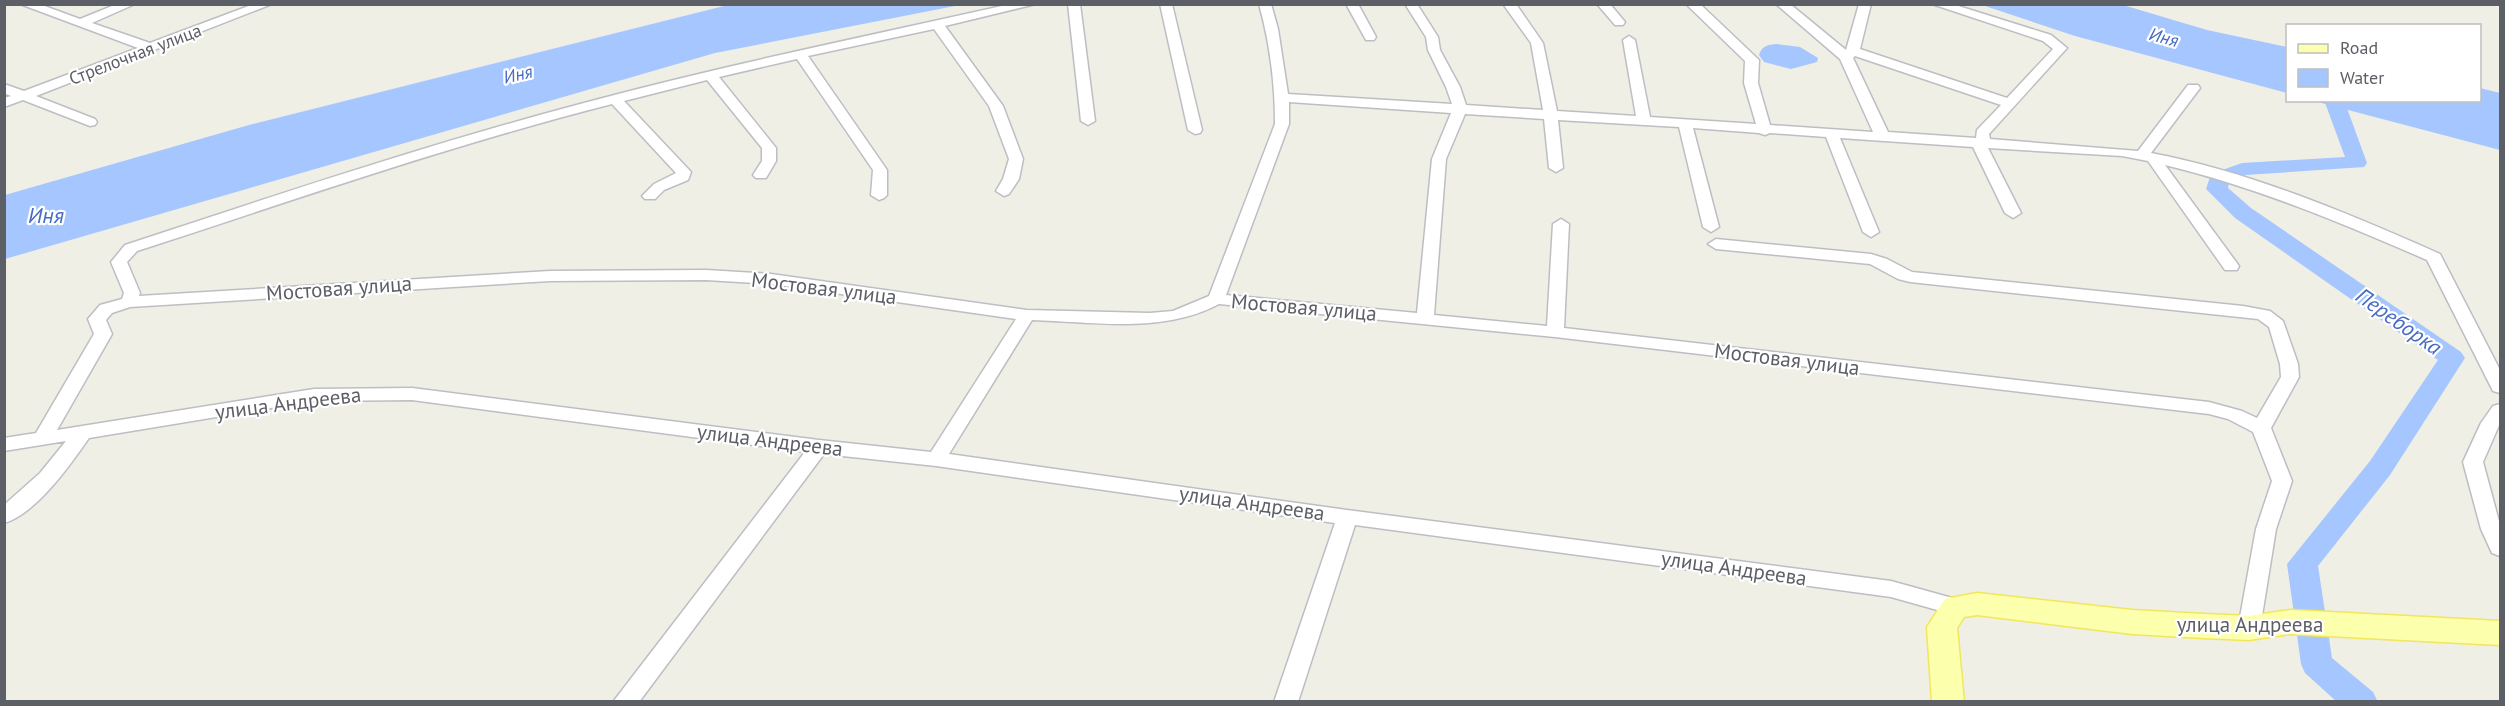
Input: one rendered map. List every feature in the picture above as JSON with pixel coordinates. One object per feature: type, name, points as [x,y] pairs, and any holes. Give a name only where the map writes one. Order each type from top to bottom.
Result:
[{"type":"main road","name":"улица Андреева","points":[[1955,607],[1977,604],[2132,622],[2249,628],[2290,622],[2500,633]]},
{"type":"main road","points":[[1948,702],[1942,627],[1955,607]]},
{"type":"street","points":[[26,4],[151,48]]},
{"type":"street","points":[[80,23],[129,4]]},
{"type":"street","name":"Стрелочная улица","points":[[4,103],[267,4]]},
{"type":"street","points":[[129,302],[132,292],[118,262],[131,248],[529,122],[800,54],[1030,4]]},
{"type":"street","points":[[1074,4],[1088,121]]},
{"type":"street","points":[[1166,4],[1195,130]]},
{"type":"street","points":[[1216,299],[1282,124],[1282,97],[1272,28],[1264,4]]},
{"type":"street","points":[[1352,4],[1370,38]]},
{"type":"street","points":[[1411,4],[1432,37],[1434,50],[1453,87],[1460,109],[1439,159],[1425,318]]},
{"type":"street","points":[[1509,4],[1537,43],[1551,115],[1556,168]]},
{"type":"street","points":[[1603,4],[1620,22]]},
{"type":"street","points":[[1692,4],[1752,60],[1750,83],[1765,131]]},
{"type":"street","points":[[1782,4],[1849,54],[2010,103]]},
{"type":"street","points":[[1865,4],[1849,54],[1883,137]]},
{"type":"street","points":[[1938,4],[2047,38],[2061,48],[1982,133],[1981,143],[2013,213]]},
{"type":"street","points":[[937,24],[996,106],[1016,159],[1011,179],[1004,191]]},
{"type":"street","points":[[1629,40],[1644,122]]},
{"type":"street","points":[[800,54],[880,170],[879,195]]},
{"type":"street","points":[[711,76],[769,148],[769,161],[761,175]]},
{"type":"street","points":[[4,88],[90,122]]},
{"type":"street","points":[[2147,157],[2193,88]]},
{"type":"street","points":[[1282,97],[1306,102],[1460,109],[1765,131],[1981,143],[2147,157],[2279,194],[2434,257],[2500,387]]},
{"type":"street","points":[[616,100],[684,172],[683,177],[659,187],[650,196]]},
{"type":"street","points":[[1685,125],[1713,236],[1871,259],[1884,262],[1896,274],[1910,277],[2243,311],[2264,315],[2277,325],[2289,364],[2289,377],[2261,428],[2282,481],[2266,529],[2249,628]]},
{"type":"street","points":[[1832,135],[1871,232]]},
{"type":"street","points":[[2147,157],[2231,266]]},
{"type":"street","points":[[1555,332],[1561,224]]},
{"type":"street","name":"Мостовая улица","points":[[42,439],[103,334],[97,319],[106,309],[129,302],[469,279],[706,275],[814,285],[1027,315],[1150,318],[1175,316],[1197,309],[1216,299],[1425,318],[2210,408],[2235,415],[2261,428]]},
{"type":"street","points":[[936,459],[1027,315]]},
{"type":"street","name":"улица Андреева","points":[[4,446],[314,395],[412,394],[819,447],[936,459],[1347,517],[1891,589],[1955,607]]},
{"type":"street","points":[[2500,410],[2488,427],[2473,462],[2491,529],[2500,548]]},
{"type":"street","points":[[4,516],[24,503],[82,433]]},
{"type":"street","points":[[626,702],[819,447]]},
{"type":"street","points":[[1286,702],[1347,517]]},
{"type":"water","name":"Иня","points":[[728,5],[960,5],[715,53],[5,259],[5,195],[249,125]]},
{"type":"water","name":"Иня","points":[[1982,5],[2123,5],[2207,30],[2286,47],[2286,93],[2075,36]]},
{"type":"water","points":[[1768,45],[1800,47],[1818,58],[1817,62],[1791,69],[1764,62],[1759,55],[1762,49]]},
{"type":"water","points":[[2481,88],[2500,93],[2500,150],[2318,102],[2481,102]]},
{"type":"waterway","name":"Переборка","points":[[2335,102],[2357,163],[2242,169],[2219,179],[2217,189],[2243,213],[2452,358],[2380,468],[2302,564],[2317,664],[2361,702]]}]
